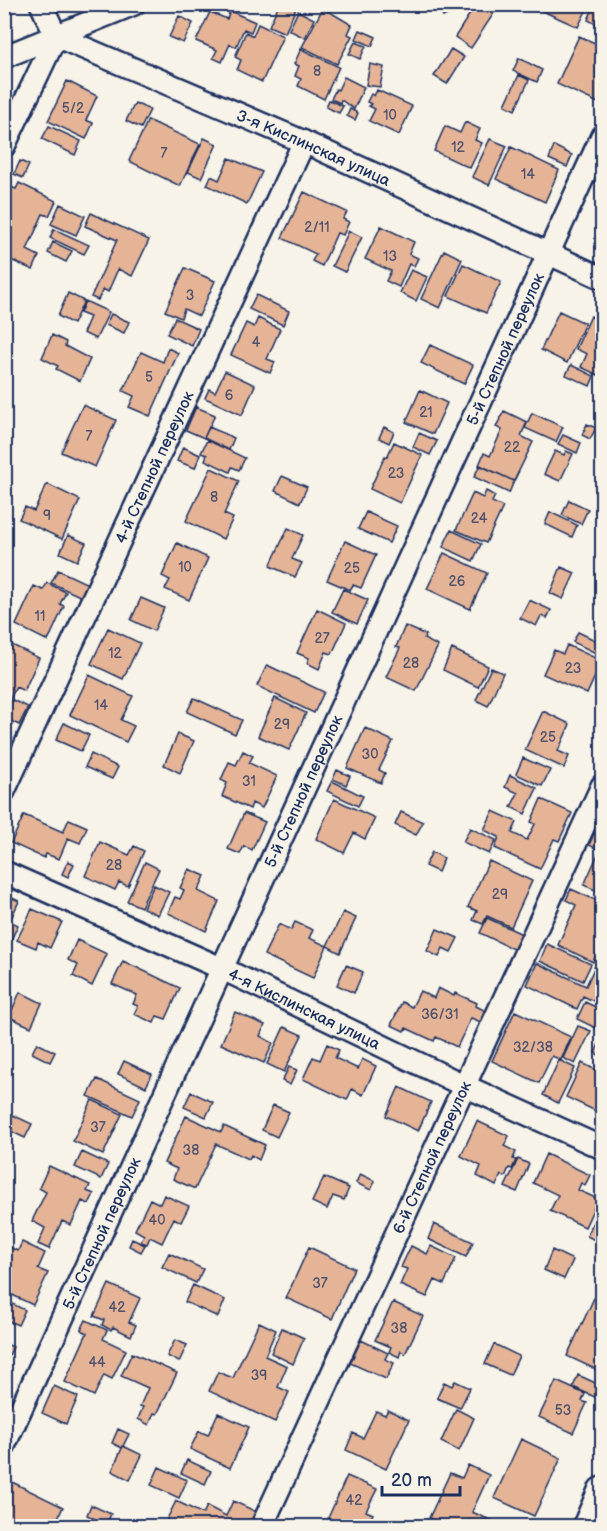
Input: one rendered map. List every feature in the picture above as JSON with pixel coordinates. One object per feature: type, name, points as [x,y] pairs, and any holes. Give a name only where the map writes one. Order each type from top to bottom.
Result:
[{"type":"street","points":[[41,4],[56,36]]},
{"type":"street","points":[[4,57],[134,4]]},
{"type":"street","points":[[4,146],[56,36]]},
{"type":"street","name":"3-я Кислинская улица","points":[[56,36],[304,142],[603,278]]},
{"type":"street","name":"5-й Степной переулок","points":[[4,1446],[603,136]]},
{"type":"street","name":"4-й Степной переулок","points":[[4,791],[304,142]]},
{"type":"street","name":"6-й Степной переулок","points":[[262,1527],[603,786]]},
{"type":"street","name":"4-я Кислинская улица","points":[[4,872],[223,969],[465,1086],[603,1148]]},
{"type":"street","points":[[586,1527],[603,1491]]},
{"type":"building","points":[[279,4],[290,4],[296,8],[285,33],[269,26]]},
{"type":"building","points":[[436,4],[468,4],[443,17]]},
{"type":"building","points":[[476,4],[488,4],[496,10],[471,48],[455,37]]},
{"type":"building","points":[[540,4],[589,5],[578,27],[538,9]]},
{"type":"building","points":[[595,4],[602,4],[602,27],[588,20]]},
{"type":"building","points":[[323,8],[352,25],[348,34],[352,36],[337,64],[302,47]]},
{"type":"building","points":[[230,11],[255,22],[251,32],[244,29],[236,47],[230,44],[222,62],[213,58],[217,50],[196,41],[210,12],[227,19]]},
{"type":"building","points":[[298,11],[314,19],[305,38],[289,30]]},
{"type":"building","points":[[179,16],[193,23],[183,43],[169,37]]},
{"type":"building","points":[[258,24],[283,36],[262,82],[237,70],[241,60],[235,57],[246,32],[253,36]]},
{"type":"building","points":[[360,30],[376,37],[372,46],[356,39]]},
{"type":"building","points":[[579,36],[602,46],[602,68],[598,78],[602,80],[602,93],[598,103],[557,84]]},
{"type":"building","points":[[355,42],[366,46],[360,59],[349,54]]},
{"type":"building","points":[[301,49],[339,67],[324,99],[298,86],[301,79],[295,76],[299,66],[294,64]]},
{"type":"building","points":[[451,49],[464,57],[447,84],[434,76]]},
{"type":"building","points":[[519,58],[542,70],[537,82],[513,71]]},
{"type":"building","points":[[370,64],[384,67],[380,87],[366,85]]},
{"type":"building","points":[[519,75],[529,80],[515,110],[505,105]]},
{"type":"building","points":[[344,77],[364,87],[354,109],[341,100],[340,103],[331,99]]},
{"type":"building","points":[[67,81],[97,96],[86,120],[93,123],[86,139],[48,121]]},
{"type":"building","points":[[377,90],[412,106],[399,135],[369,121],[375,109],[367,102],[371,94],[374,96]]},
{"type":"building","points":[[329,100],[343,106],[339,113],[326,107]]},
{"type":"building","points":[[135,103],[150,110],[141,128],[126,121]]},
{"type":"building","points":[[350,109],[358,113],[355,120],[347,116]]},
{"type":"building","points":[[148,120],[200,144],[180,186],[129,161]]},
{"type":"building","points":[[465,122],[480,129],[475,140],[482,143],[470,168],[434,151],[445,126],[460,133]]},
{"type":"building","points":[[49,126],[81,141],[75,155],[42,139]]},
{"type":"building","points":[[204,138],[217,144],[201,178],[188,172]]},
{"type":"building","points":[[490,139],[507,146],[489,185],[472,177]]},
{"type":"building","points":[[554,146],[572,155],[567,167],[549,159]]},
{"type":"building","points":[[511,147],[559,170],[545,202],[496,179]]},
{"type":"building","points":[[229,158],[262,172],[247,204],[207,185],[211,176],[219,180]]},
{"type":"building","points":[[20,161],[29,165],[23,178],[14,174]]},
{"type":"building","points":[[19,183],[56,201],[49,216],[43,214],[27,250],[39,256],[33,270],[4,257],[4,213],[10,201],[4,199],[4,184],[16,189]]},
{"type":"building","points":[[304,192],[347,212],[343,219],[349,222],[343,235],[337,233],[322,266],[312,261],[316,254],[282,238]]},
{"type":"building","points":[[60,204],[85,216],[76,235],[51,224]]},
{"type":"building","points":[[91,213],[149,240],[132,276],[118,269],[108,292],[103,289],[98,300],[91,297],[117,240],[85,226]]},
{"type":"building","points":[[381,226],[414,242],[409,254],[418,258],[414,266],[409,264],[399,287],[386,281],[391,271],[365,259]]},
{"type":"building","points":[[54,229],[89,245],[84,254],[50,238]]},
{"type":"building","points":[[349,231],[362,237],[345,272],[332,266]]},
{"type":"building","points":[[53,242],[72,251],[66,262],[48,253]]},
{"type":"building","points":[[444,250],[462,259],[440,308],[421,299]]},
{"type":"building","points":[[463,264],[501,282],[486,313],[448,296]]},
{"type":"building","points":[[185,268],[215,281],[199,316],[184,309],[181,318],[165,311]]},
{"type":"building","points":[[411,270],[427,277],[416,301],[400,293]]},
{"type":"building","points":[[68,293],[84,301],[73,324],[58,316]]},
{"type":"building","points":[[256,295],[289,311],[283,325],[249,309]]},
{"type":"building","points":[[85,301],[109,312],[96,339],[83,333],[90,317],[80,313]]},
{"type":"building","points":[[559,311],[585,323],[567,363],[541,350]]},
{"type":"building","points":[[111,314],[129,322],[124,333],[106,325]]},
{"type":"building","points":[[591,316],[602,321],[602,377],[581,367],[587,354],[576,349]]},
{"type":"building","points":[[175,318],[199,329],[192,346],[167,334]]},
{"type":"building","points":[[258,318],[280,329],[267,359],[275,362],[270,373],[231,355],[246,323],[254,327]]},
{"type":"building","points":[[52,335],[66,342],[65,346],[90,359],[80,381],[56,369],[58,366],[42,358]]},
{"type":"building","points":[[430,345],[473,365],[464,384],[421,363]]},
{"type":"building","points":[[168,348],[178,353],[150,416],[129,407],[134,396],[123,391],[141,352],[163,362]]},
{"type":"building","points":[[571,365],[594,376],[590,386],[566,375]]},
{"type":"building","points":[[225,371],[255,385],[242,415],[205,398],[209,389],[215,392]]},
{"type":"building","points":[[420,390],[447,403],[433,434],[406,422]]},
{"type":"building","points":[[83,405],[116,420],[95,467],[61,452]]},
{"type":"building","points":[[196,407],[215,415],[204,438],[186,430]]},
{"type":"building","points":[[504,411],[527,422],[521,436],[533,442],[514,481],[479,465],[484,453],[490,456],[502,430],[496,427]]},
{"type":"building","points":[[532,413],[563,427],[556,442],[525,428]]},
{"type":"building","points":[[587,424],[596,428],[590,439],[582,435]]},
{"type":"building","points":[[209,427],[234,438],[229,450],[204,438]]},
{"type":"building","points":[[384,427],[394,432],[389,443],[379,438]]},
{"type":"building","points":[[419,433],[437,441],[430,455],[413,447]]},
{"type":"building","points":[[563,435],[581,443],[577,453],[558,444]]},
{"type":"building","points":[[207,440],[245,458],[239,470],[232,467],[230,472],[205,460],[207,455],[201,453]]},
{"type":"building","points":[[394,442],[422,455],[400,503],[370,489]]},
{"type":"building","points":[[183,447],[200,455],[195,468],[177,461]]},
{"type":"building","points":[[555,451],[564,455],[566,451],[573,454],[560,481],[544,474]]},
{"type":"building","points":[[480,465],[514,481],[509,493],[474,477]]},
{"type":"building","points":[[211,468],[239,481],[224,514],[233,518],[223,539],[186,521]]},
{"type":"building","points":[[282,476],[307,487],[300,503],[275,491]]},
{"type":"building","points":[[47,484],[80,500],[62,539],[19,519],[25,507],[34,511]]},
{"type":"building","points":[[486,491],[495,496],[492,502],[503,507],[486,543],[456,530],[473,493],[483,498]]},
{"type":"building","points":[[569,500],[588,509],[581,524],[562,515]]},
{"type":"building","points":[[366,512],[397,526],[389,543],[358,529]]},
{"type":"building","points":[[550,512],[577,525],[572,537],[545,524]]},
{"type":"building","points":[[288,528],[303,535],[292,559],[302,563],[295,577],[270,566]]},
{"type":"building","points":[[451,530],[481,544],[473,561],[443,547]]},
{"type":"building","points":[[68,535],[86,543],[77,561],[60,553]]},
{"type":"building","points":[[345,541],[376,555],[361,588],[353,585],[350,590],[327,580]]},
{"type":"building","points":[[177,543],[208,558],[189,600],[165,589],[170,580],[162,576]]},
{"type":"building","points":[[444,553],[487,573],[470,609],[427,589]]},
{"type":"building","points":[[561,567],[575,573],[563,599],[550,593]]},
{"type":"building","points":[[58,570],[88,584],[82,597],[51,583]]},
{"type":"building","points":[[47,583],[66,592],[60,604],[64,606],[48,641],[16,625],[34,586],[43,590]]},
{"type":"building","points":[[343,589],[368,600],[357,624],[332,612]]},
{"type":"building","points":[[141,598],[164,608],[154,631],[131,620]]},
{"type":"building","points":[[529,600],[551,610],[547,618],[541,616],[536,626],[520,618]]},
{"type":"building","points":[[317,609],[346,623],[332,654],[326,652],[319,669],[307,663],[309,658],[297,653]]},
{"type":"building","points":[[405,626],[426,635],[424,639],[438,646],[416,691],[386,677],[400,648],[396,647]]},
{"type":"building","points":[[108,628],[140,643],[123,679],[91,664]]},
{"type":"building","points":[[578,632],[599,642],[602,634],[602,656],[573,642]]},
{"type":"building","points":[[8,643],[39,658],[24,691],[16,687],[10,699],[28,707],[19,725],[4,718],[4,650]]},
{"type":"building","points":[[567,645],[602,661],[587,694],[543,674],[554,650],[563,654]]},
{"type":"building","points":[[452,649],[488,666],[478,687],[443,670]]},
{"type":"building","points":[[267,665],[324,692],[314,713],[257,686]]},
{"type":"building","points":[[491,668],[503,673],[488,706],[476,700]]},
{"type":"building","points":[[89,675],[133,696],[121,720],[134,726],[126,742],[70,715]]},
{"type":"building","points":[[194,698],[242,720],[235,734],[187,712]]},
{"type":"building","points":[[275,698],[306,713],[289,750],[258,736]]},
{"type":"building","points":[[543,711],[570,724],[558,751],[569,756],[564,768],[525,750]]},
{"type":"building","points":[[64,723],[89,735],[81,751],[56,740]]},
{"type":"building","points":[[365,728],[393,741],[379,770],[385,773],[381,783],[347,768]]},
{"type":"building","points":[[178,734],[194,741],[180,773],[164,765]]},
{"type":"building","points":[[243,751],[253,756],[249,763],[277,776],[262,808],[252,803],[250,809],[222,796],[227,783],[221,780],[229,762],[236,765]]},
{"type":"building","points":[[91,754],[118,767],[112,779],[85,767]]},
{"type":"building","points":[[523,758],[550,770],[542,786],[516,774]]},
{"type":"building","points":[[337,770],[350,776],[346,785],[333,779]]},
{"type":"building","points":[[510,775],[537,788],[525,814],[511,807],[518,793],[505,787]]},
{"type":"building","points":[[332,781],[363,796],[358,806],[327,791]]},
{"type":"building","points":[[334,799],[375,818],[365,839],[354,833],[344,853],[316,839]]},
{"type":"building","points":[[541,799],[572,813],[559,841],[554,839],[540,869],[495,848],[499,837],[484,830],[493,811],[517,822],[512,833],[527,840],[535,824],[531,822]]},
{"type":"building","points":[[401,812],[423,822],[416,835],[395,825]]},
{"type":"building","points":[[244,813],[265,822],[252,850],[244,846],[240,854],[228,849]]},
{"type":"building","points":[[24,815],[63,832],[69,819],[87,827],[80,843],[68,838],[59,859],[46,854],[44,858],[11,843]]},
{"type":"building","points":[[599,823],[602,825],[602,851],[589,845]]},
{"type":"building","points":[[470,828],[496,840],[489,854],[463,842]]},
{"type":"building","points":[[100,842],[129,855],[134,846],[144,851],[128,886],[119,882],[115,890],[85,876]]},
{"type":"building","points":[[432,852],[444,858],[438,872],[425,866]]},
{"type":"building","points":[[599,852],[602,853],[602,893],[584,885]]},
{"type":"building","points":[[68,861],[74,864],[68,877],[62,874]]},
{"type":"building","points":[[489,861],[532,881],[511,927],[487,916],[483,924],[473,920],[477,911],[468,907]]},
{"type":"building","points":[[145,862],[159,869],[141,907],[127,901]]},
{"type":"building","points":[[189,869],[205,876],[198,891],[219,901],[206,931],[168,913],[175,897],[180,899],[184,890],[180,888]]},
{"type":"building","points":[[154,885],[169,892],[158,915],[143,908]]},
{"type":"building","points":[[571,889],[602,903],[602,941],[593,962],[558,945],[576,905],[566,900]]},
{"type":"building","points":[[8,896],[19,901],[10,921],[18,925],[7,949],[4,947],[4,903]]},
{"type":"building","points":[[32,909],[62,922],[50,948],[38,942],[36,948],[17,940]]},
{"type":"building","points":[[343,912],[356,918],[340,953],[327,946]]},
{"type":"building","points":[[487,918],[522,934],[515,950],[480,933]]},
{"type":"building","points":[[295,922],[313,930],[309,938],[327,946],[313,978],[264,955],[279,924],[291,930]]},
{"type":"building","points":[[437,929],[458,938],[451,952],[443,948],[439,957],[427,951]]},
{"type":"building","points":[[77,940],[107,954],[92,986],[73,976],[78,965],[68,960]]},
{"type":"building","points":[[547,944],[591,964],[583,981],[540,961]]},
{"type":"building","points":[[123,961],[180,988],[166,1019],[157,1016],[154,1023],[134,1014],[138,1006],[133,1004],[137,995],[112,984]]},
{"type":"building","points":[[537,963],[586,986],[595,966],[602,969],[602,1005],[583,996],[577,1009],[527,985]]},
{"type":"building","points":[[346,965],[363,972],[354,993],[337,985]]},
{"type":"building","points":[[438,988],[477,1003],[476,1006],[486,1011],[481,1022],[471,1018],[457,1047],[436,1037],[434,1041],[406,1028],[404,1031],[391,1025],[402,1002],[412,1007],[420,991],[434,998]]},
{"type":"building","points":[[20,992],[42,1003],[31,1027],[9,1017]]},
{"type":"building","points":[[585,1002],[602,1010],[602,1031],[577,1019]]},
{"type":"building","points":[[515,1011],[571,1037],[561,1060],[552,1056],[539,1083],[492,1061]]},
{"type":"building","points":[[235,1012],[265,1025],[260,1036],[273,1043],[264,1063],[221,1044]]},
{"type":"building","points":[[578,1026],[591,1031],[575,1064],[563,1058]]},
{"type":"building","points":[[284,1027],[302,1035],[284,1072],[267,1064]]},
{"type":"building","points":[[602,1037],[602,1057],[595,1053]]},
{"type":"building","points":[[37,1043],[55,1052],[50,1062],[32,1053]]},
{"type":"building","points":[[327,1044],[339,1050],[335,1058],[358,1069],[362,1059],[376,1066],[363,1095],[352,1089],[347,1100],[303,1079],[313,1057],[320,1060]]},
{"type":"building","points":[[559,1060],[575,1068],[558,1103],[543,1095]]},
{"type":"building","points":[[124,1061],[152,1074],[146,1087],[118,1074]]},
{"type":"building","points":[[582,1063],[602,1073],[602,1114],[566,1097]]},
{"type":"building","points":[[289,1067],[297,1070],[290,1085],[282,1081]]},
{"type":"building","points":[[97,1079],[140,1099],[132,1116],[88,1096]]},
{"type":"building","points":[[399,1087],[431,1102],[418,1131],[386,1116]]},
{"type":"building","points":[[191,1092],[213,1102],[206,1117],[184,1107]]},
{"type":"building","points":[[92,1100],[122,1114],[103,1155],[73,1141]]},
{"type":"building","points":[[273,1105],[289,1112],[277,1137],[262,1130]]},
{"type":"building","points":[[4,1111],[32,1124],[25,1138],[4,1128]]},
{"type":"building","points":[[186,1116],[221,1132],[224,1126],[265,1145],[259,1160],[251,1155],[249,1159],[216,1144],[195,1189],[173,1179],[177,1169],[164,1163]]},
{"type":"building","points":[[477,1121],[509,1136],[504,1146],[516,1152],[513,1159],[516,1160],[512,1169],[509,1168],[505,1177],[501,1175],[496,1186],[477,1176],[481,1166],[461,1156]]},
{"type":"building","points":[[82,1152],[108,1164],[101,1179],[75,1167]]},
{"type":"building","points":[[546,1154],[590,1175],[585,1185],[581,1183],[578,1190],[598,1199],[585,1227],[550,1211],[558,1195],[533,1183]]},
{"type":"building","points":[[518,1159],[529,1164],[517,1192],[505,1187]]},
{"type":"building","points":[[49,1166],[90,1185],[87,1191],[94,1194],[89,1204],[82,1201],[71,1225],[62,1221],[49,1249],[38,1244],[45,1228],[32,1221],[46,1192],[39,1188]]},
{"type":"building","points":[[360,1174],[375,1181],[371,1190],[356,1183]]},
{"type":"building","points":[[324,1177],[349,1188],[344,1200],[333,1196],[327,1209],[312,1202]]},
{"type":"building","points":[[164,1195],[189,1206],[181,1222],[174,1218],[162,1243],[150,1237],[147,1244],[141,1242],[144,1235],[135,1230],[150,1199],[160,1204]]},
{"type":"building","points":[[602,1202],[602,1244],[587,1236]]},
{"type":"building","points":[[434,1224],[473,1242],[466,1257],[428,1239]]},
{"type":"building","points":[[132,1239],[145,1245],[141,1252],[129,1246]]},
{"type":"building","points":[[22,1242],[45,1253],[38,1269],[48,1273],[33,1305],[4,1291],[4,1276],[7,1271],[4,1270],[4,1251],[7,1246],[18,1251]]},
{"type":"building","points":[[411,1246],[427,1254],[431,1246],[456,1258],[444,1284],[435,1280],[427,1297],[400,1285],[407,1269],[401,1267]]},
{"type":"building","points":[[309,1247],[354,1268],[332,1319],[286,1298]]},
{"type":"building","points":[[552,1250],[573,1260],[564,1279],[544,1270]]},
{"type":"building","points":[[169,1253],[203,1269],[196,1283],[162,1267]]},
{"type":"building","points":[[109,1284],[140,1298],[129,1322],[136,1325],[131,1336],[113,1327],[111,1330],[102,1325],[104,1320],[94,1316]]},
{"type":"building","points":[[193,1285],[225,1300],[218,1317],[185,1302]]},
{"type":"building","points":[[594,1298],[602,1302],[602,1359],[597,1370],[567,1356]]},
{"type":"building","points":[[4,1300],[25,1310],[18,1325],[4,1319]]},
{"type":"building","points":[[393,1302],[423,1316],[405,1354],[401,1351],[399,1357],[389,1352],[391,1347],[375,1340]]},
{"type":"building","points":[[86,1320],[107,1330],[103,1339],[126,1350],[112,1379],[104,1375],[94,1396],[65,1382],[87,1333],[81,1330]]},
{"type":"building","points":[[259,1322],[276,1330],[265,1356],[287,1366],[278,1387],[289,1392],[275,1422],[209,1391],[218,1372],[233,1378]]},
{"type":"building","points":[[282,1328],[304,1338],[293,1364],[271,1353]]},
{"type":"building","points":[[175,1340],[187,1345],[179,1362],[167,1356]]},
{"type":"building","points":[[361,1340],[388,1353],[385,1359],[394,1363],[386,1379],[350,1363]]},
{"type":"building","points":[[4,1343],[13,1347],[4,1365]]},
{"type":"building","points":[[494,1344],[519,1356],[510,1375],[485,1364]]},
{"type":"building","points":[[132,1353],[177,1373],[157,1414],[154,1413],[149,1425],[138,1419],[143,1407],[140,1406],[148,1388],[121,1376]]},
{"type":"building","points":[[578,1375],[602,1386],[599,1399],[573,1387]]},
{"type":"building","points":[[455,1381],[470,1388],[460,1408],[437,1398],[444,1382],[452,1386]]},
{"type":"building","points":[[556,1381],[585,1394],[582,1401],[587,1403],[573,1433],[539,1417]]},
{"type":"building","points":[[54,1386],[78,1397],[66,1424],[42,1413]]},
{"type":"building","points":[[456,1409],[474,1418],[459,1451],[441,1442]]},
{"type":"building","points":[[388,1410],[409,1420],[386,1469],[346,1450],[353,1433],[363,1438],[376,1411],[385,1415]]},
{"type":"building","points":[[218,1413],[249,1427],[230,1468],[190,1449],[199,1431],[208,1435]]},
{"type":"building","points":[[118,1429],[129,1434],[122,1448],[112,1443]]},
{"type":"building","points":[[521,1439],[561,1458],[534,1516],[494,1498]]},
{"type":"building","points":[[123,1446],[142,1455],[130,1480],[112,1471]]},
{"type":"building","points":[[187,1460],[211,1471],[205,1484],[181,1473]]},
{"type":"building","points":[[468,1465],[489,1475],[472,1512],[504,1526],[446,1526],[429,1518],[450,1473],[462,1478]]},
{"type":"building","points":[[159,1467],[187,1480],[179,1498],[151,1485]]},
{"type":"building","points":[[347,1476],[377,1489],[366,1511],[373,1514],[367,1526],[352,1519],[349,1526],[346,1526],[328,1518]]},
{"type":"building","points":[[10,1481],[63,1507],[54,1526],[4,1526],[6,1505],[4,1493]]},
{"type":"building","points":[[176,1501],[203,1514],[207,1506],[226,1516],[233,1501],[257,1512],[250,1526],[179,1526],[166,1521]]},
{"type":"building","points":[[91,1505],[111,1514],[106,1525],[87,1515]]},
{"type":"building","points":[[80,1520],[94,1526],[76,1526]]}]
